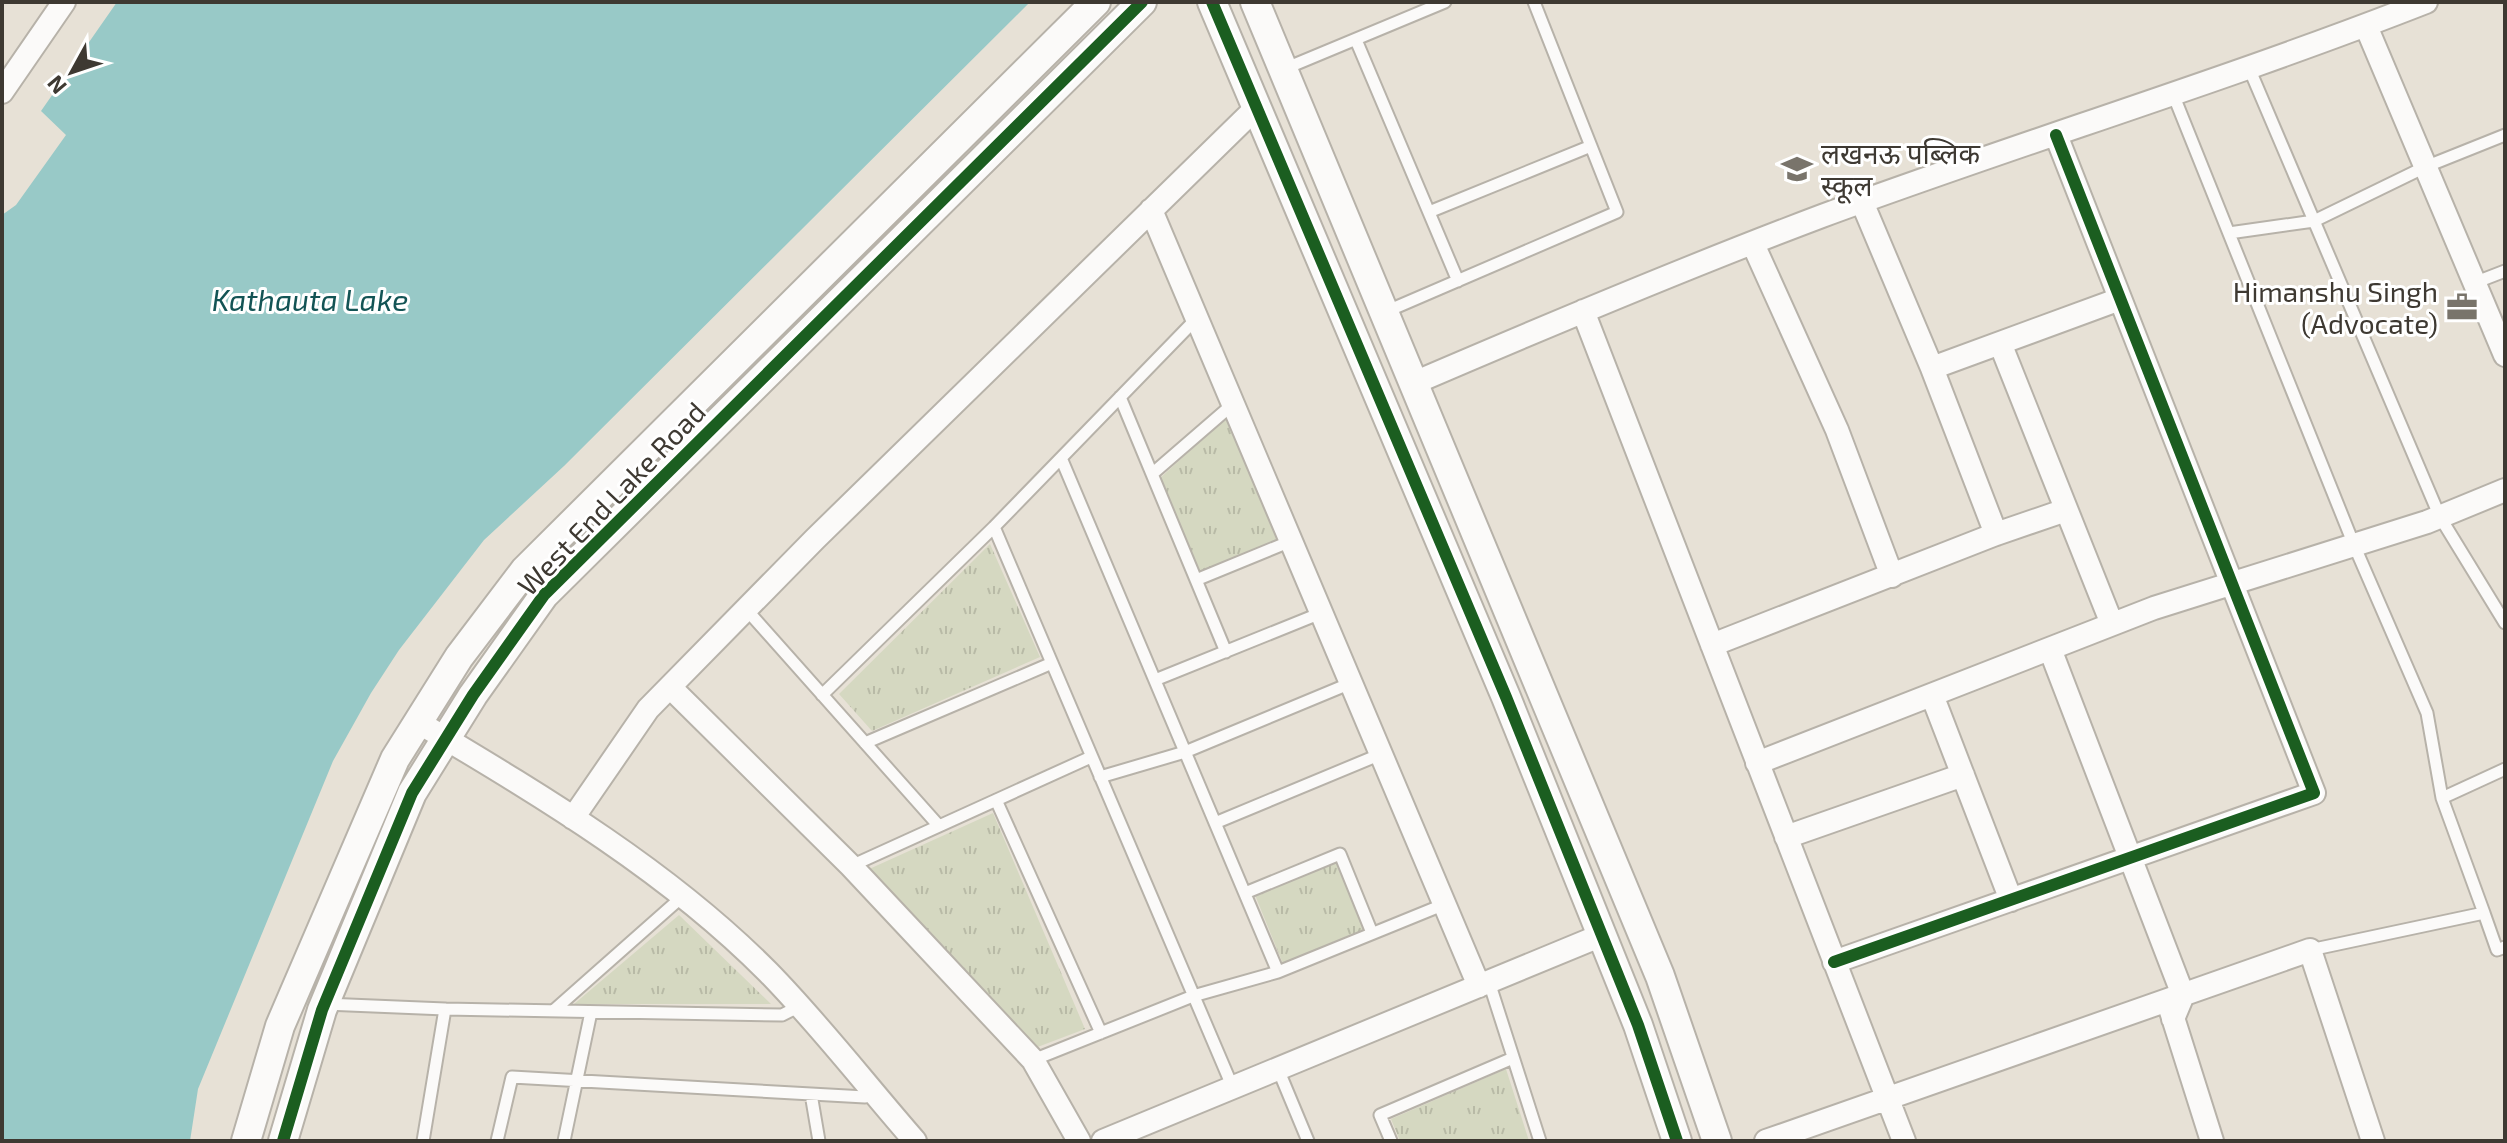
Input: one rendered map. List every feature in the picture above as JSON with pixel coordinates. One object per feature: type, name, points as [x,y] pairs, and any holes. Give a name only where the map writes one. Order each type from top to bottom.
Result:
[{"type":"street","points":[[2,92],[62,2]]},
{"type":"street","name":"West End Lake Road","points":[[246,1141],[280,1026],[395,759],[459,657],[525,570],[1096,2]]},
{"type":"street","name":"West End Lake Road","points":[[283,1141],[324,1004],[412,793],[444,738],[544,595],[1142,2]]},
{"type":"street","points":[[1212,2],[1500,683],[1638,1025],[1677,1141]]},
{"type":"street","points":[[1255,2],[1660,976],[1717,1141]]},
{"type":"street","points":[[1414,383],[1583,311],[1862,202],[2249,68],[2426,2]]},
{"type":"street","points":[[2366,26],[2505,355]]},
{"type":"street","points":[[573,818],[648,709],[1257,107]]},
{"type":"street","points":[[1834,962],[2314,793],[2056,135]]},
{"type":"street","points":[[1862,202],[1932,368],[1996,534]]},
{"type":"street","points":[[1151,210],[1445,904],[1484,984]]},
{"type":"street","points":[[1753,244],[1837,430],[1892,576]]},
{"type":"street","points":[[1932,368],[2120,299]]},
{"type":"street","points":[[1583,311],[1904,1141]]},
{"type":"street","points":[[2000,343],[2112,624]]},
{"type":"street","points":[[1757,763],[2112,624],[2440,517],[2505,490]]},
{"type":"street","points":[[1712,645],[1996,534],[2066,510]]},
{"type":"street","points":[[2050,649],[2130,858],[2212,1141]]},
{"type":"street","points":[[670,687],[851,866],[1033,1060],[1079,1141]]},
{"type":"street","points":[[1932,695],[2011,900]]},
{"type":"street","points":[[418,722],[573,818],[683,896],[767,971],[915,1141]]},
{"type":"street","points":[[1786,837],[1963,775]]},
{"type":"street","points":[[1103,1141],[1602,935]]},
{"type":"street","points":[[1766,1141],[2175,1005],[2310,950],[2373,1141]]},
{"type":"lane","points":[[1283,70],[1445,2]]},
{"type":"lane","points":[[1385,313],[1617,212],[1534,2]]},
{"type":"lane","points":[[1356,40],[1458,281]]},
{"type":"lane","points":[[2249,68],[2440,517],[2505,623]]},
{"type":"lane","points":[[2173,94],[2354,545],[2427,713],[2442,798],[2497,950],[2505,947]]},
{"type":"lane","points":[[2229,233],[2314,221],[2425,167],[2505,135]]},
{"type":"lane","points":[[1429,212],[1591,146]]},
{"type":"lane","points":[[2474,283],[2505,271]]},
{"type":"lane","points":[[822,695],[994,527],[1197,318]]},
{"type":"lane","points":[[1120,397],[1226,652]]},
{"type":"lane","points":[[1152,474],[1233,404]]},
{"type":"lane","points":[[1061,458],[1278,972]]},
{"type":"lane","points":[[994,527],[1233,1088]]},
{"type":"lane","points":[[1196,580],[1291,541]]},
{"type":"lane","points":[[746,609],[939,826]]},
{"type":"lane","points":[[1155,680],[1321,613]]},
{"type":"lane","points":[[865,743],[1052,663]]},
{"type":"lane","points":[[1100,777],[1185,752],[1351,683]]},
{"type":"lane","points":[[1215,823],[1381,754]]},
{"type":"lane","points":[[851,866],[1091,757]]},
{"type":"lane","points":[[2442,798],[2505,769]]},
{"type":"lane","points":[[996,800],[1101,1033]]},
{"type":"lane","points":[[1245,893],[1340,854],[1372,933]]},
{"type":"lane","points":[[553,1011],[683,896]]},
{"type":"lane","points":[[1033,1060],[1193,996],[1278,972],[1445,904]]},
{"type":"lane","points":[[2310,950],[2484,913]]},
{"type":"lane","points":[[1484,984],[1513,1058],[1540,1141]]},
{"type":"lane","points":[[324,1004],[782,1015],[798,1007]]},
{"type":"lane","points":[[423,1141],[445,1009]]},
{"type":"lane","points":[[564,1141],[591,1012]]},
{"type":"lane","points":[[1391,1141],[1380,1115],[1513,1058]]},
{"type":"lane","points":[[1278,1069],[1308,1141]]},
{"type":"lane","points":[[497,1141],[512,1077],[865,1097],[871,1091]]},
{"type":"lane","points":[[811,1094],[819,1141]]},
{"type":"green space","points":[[1229,415],[1282,537],[1199,573],[1159,479]]},
{"type":"green space","points":[[990,544],[1040,657],[872,731],[839,694]]},
{"type":"green space","points":[[993,813],[1085,1029],[1035,1048],[867,870]]},
{"type":"green space","points":[[1338,862],[1365,931],[1283,964],[1255,895]]},
{"type":"green space","points":[[679,915],[771,1004],[574,1004]]},
{"type":"green space","points":[[1506,1069],[1529,1141],[1400,1141],[1391,1119]]},
{"type":"water","name":"Kathauta Lake","points":[[117,2],[1030,2],[564,466],[484,540],[399,650],[333,761],[198,1089],[190,1141],[2,1141],[2,215],[16,205],[66,135],[41,111]]},
{"type":"cycle path","points":[[283,1141],[322,1010],[412,793],[473,695],[544,595],[1142,2]]},
{"type":"cycle path","points":[[1212,2],[1506,697],[1638,1025],[1677,1141]]},
{"type":"cycle path","points":[[1834,962],[2314,793],[2056,135]]},
{"type":"place","name":"लखनऊ पब्लिक स्कूल","points":[[1797,169]]},
{"type":"place","name":"Himanshu Singh (Advocate)","points":[[2462,307]]}]
